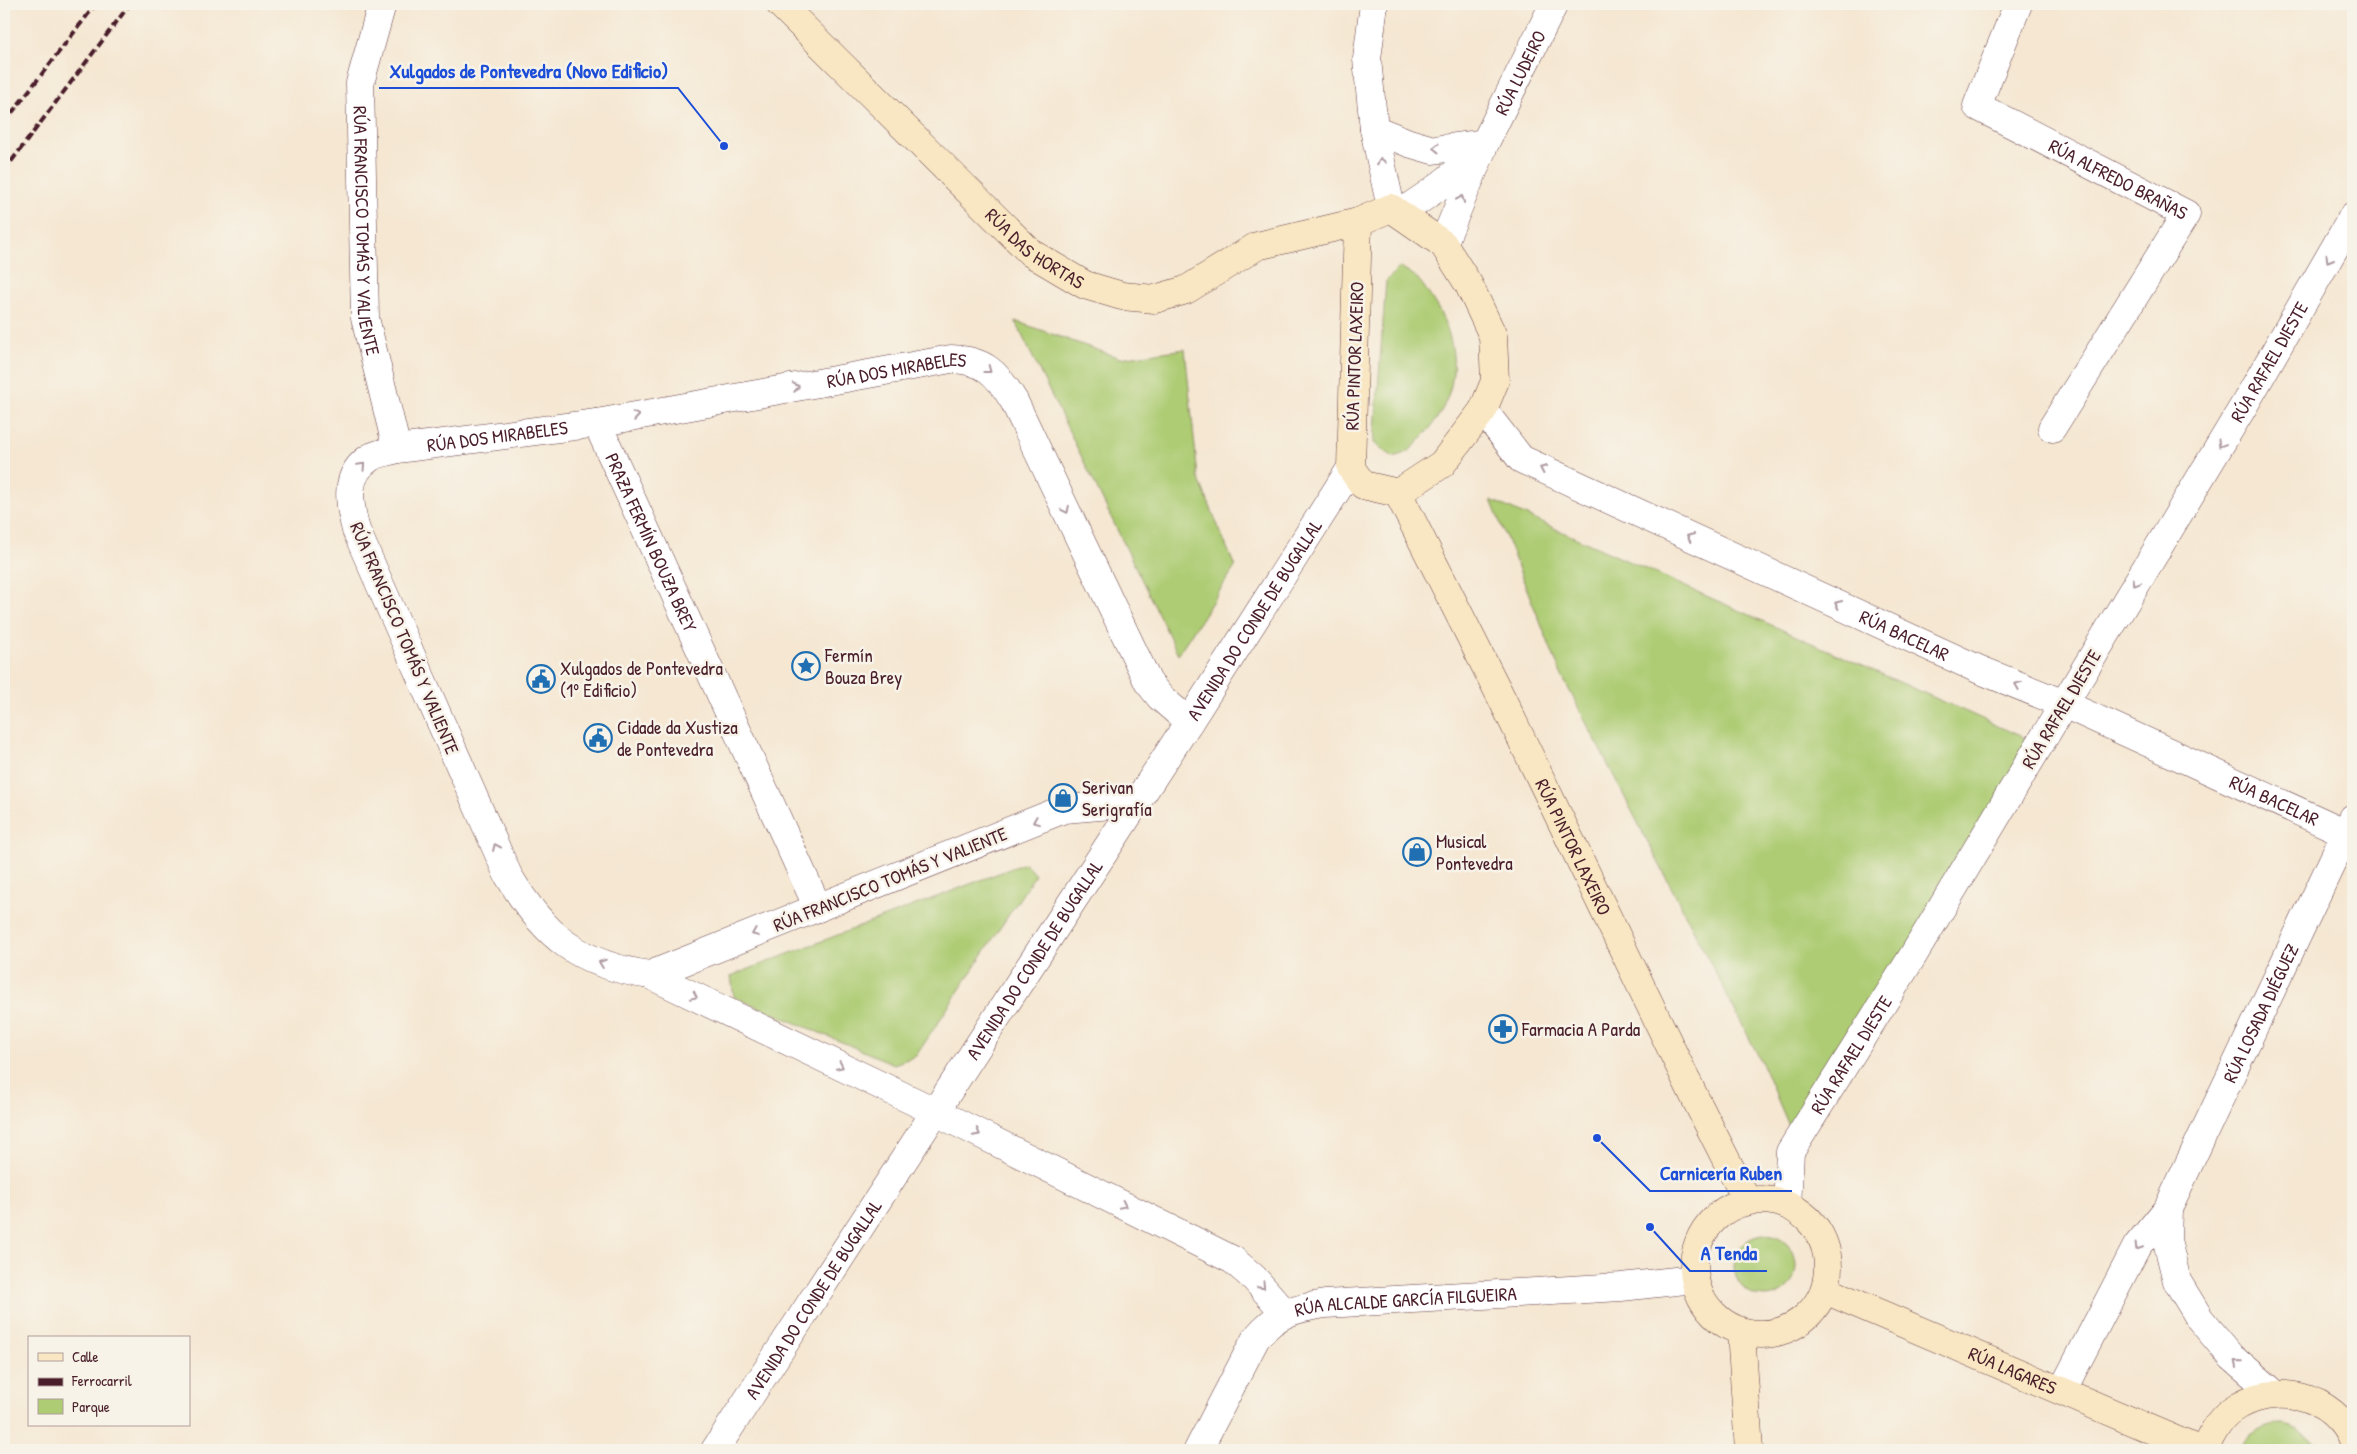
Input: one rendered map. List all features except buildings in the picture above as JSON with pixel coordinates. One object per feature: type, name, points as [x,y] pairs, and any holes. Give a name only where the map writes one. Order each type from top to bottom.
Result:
[{"type":"main road","name":"RÚA DAS HORTAS","points":[[780,4],[1030,253],[1084,285],[1122,296],[1155,299],[1186,290],[1257,246],[1358,222]]},
{"type":"main road","points":[[1351,468],[1363,486],[1398,493],[1442,464],[1483,410],[1495,381],[1493,336],[1469,285],[1443,244],[1395,211],[1358,222]]},
{"type":"main road","name":"RÚA PINTOR LAXEIRO","points":[[1351,468],[1358,222]]},
{"type":"main road","name":"RÚA PINTOR LAXEIRO","points":[[1398,493],[1504,702],[1695,1098],[1747,1201]]},
{"type":"main road","points":[[1768,1200],[1787,1205],[1804,1216],[1818,1231],[1826,1249],[1828,1270],[1825,1290],[1815,1308],[1782,1332],[1761,1336],[1741,1332],[1724,1324],[1710,1312],[1699,1295],[1694,1278],[1694,1256],[1700,1237],[1712,1220],[1728,1208],[1747,1201],[1768,1200]]},
{"type":"main road","name":"RÚA LAGARES","points":[[1825,1290],[2199,1450]]},
{"type":"main road","points":[[1741,1332],[1749,1450]]},
{"type":"main road","points":[[2204,1450],[2214,1429],[2231,1410],[2253,1398],[2275,1394],[2298,1395],[2319,1403],[2336,1417],[2352,1437]]},
{"type":"street","name":"RÚA FRANCISCO TOMÁS Y VALIENTE","points":[[382,4],[360,83],[366,318],[397,449],[371,457],[359,468],[350,482],[349,502],[356,530],[508,875],[525,904],[544,925],[580,954],[627,971],[650,974],[934,1111]]},
{"type":"street","points":[[1374,4],[1366,59],[1374,129],[1395,211],[1436,190],[1459,171],[1485,143]]},
{"type":"street","name":"RÚA LUDEIRO","points":[[1485,143],[1554,4]]},
{"type":"street","name":"RÚA ALFREDO BRAÑAS","points":[[2018,4],[1977,106],[2186,214],[2052,428]]},
{"type":"street","points":[[1374,129],[1433,150],[1485,143]]},
{"type":"street","points":[[1443,244],[1485,143]]},
{"type":"street","name":"RÚA RAFAEL DIESTE","points":[[1787,1205],[1790,1152],[1914,954],[2243,407],[2353,216]]},
{"type":"street","name":"RÚA DOS MIRABELES","points":[[397,449],[597,422],[951,359],[970,359],[987,367],[1003,383],[1014,401],[1148,682],[1160,697],[1189,722]]},
{"type":"street","name":"RÚA BACELAR","points":[[1483,410],[1521,459],[1978,669],[2350,825]]},
{"type":"street","name":"PRAZA FERMÍN BOUZA BREY","points":[[597,422],[818,908]]},
{"type":"street","name":"AVENIDA DO CONDE DE BUGALLAL","points":[[715,1450],[1189,722],[1351,468]]},
{"type":"street","name":"RÚA FRANCISCO TOMÁS Y VALIENTE","points":[[650,974],[1064,810],[1135,803]]},
{"type":"street","name":"RÚA LOSADA DIÉGUEZ","points":[[2062,1391],[2137,1246],[2168,1208],[2350,825]]},
{"type":"street","name":"RÚA ALCALDE GARCÍA FILGUEIRA","points":[[934,1111],[1233,1260],[1254,1278],[1285,1313],[1325,1304],[1621,1287],[1694,1278]]},
{"type":"street","name":"RÚA LOSADA DIÉGUEZ","points":[[2168,1208],[2167,1240],[2176,1281],[2200,1319],[2232,1358],[2275,1394]]},
{"type":"street","points":[[1198,1450],[1256,1338],[1268,1324],[1285,1313]]},
{"type":"green space","points":[[1400,267],[1419,280],[1442,316],[1452,350],[1453,367],[1446,401],[1438,417],[1412,448],[1393,457],[1374,443],[1386,281]]},
{"type":"green space","points":[[1015,321],[1120,358],[1185,349],[1198,477],[1235,567],[1178,654]]},
{"type":"green space","points":[[1491,500],[2045,747],[1793,1135],[1761,1061],[1561,674]]},
{"type":"green space","points":[[1025,863],[1035,875],[916,1056],[894,1064],[734,997],[731,976]]},
{"type":"green space","points":[[1759,1235],[1771,1235],[1787,1244],[1794,1254],[1796,1266],[1794,1278],[1787,1288],[1771,1297],[1759,1297],[1748,1292],[1739,1283],[1734,1272],[1734,1260],[1739,1249],[1748,1240]]},
{"type":"green space","points":[[2275,1424],[2301,1431],[2320,1450],[2238,1450],[2249,1436]]},
{"type":"railway","points":[[4,123],[96,4]]},
{"type":"railway","points":[[4,171],[130,4]]},
{"type":"place","name":"Xulgados de Pontevedra (Novo Edificio)","points":[[724,146]]},
{"type":"place","name":"Fermín Bouza Brey","points":[[806,666]]},
{"type":"place","name":"Xulgados de Pontevedra (1º Edificio)","points":[[541,679]]},
{"type":"place","name":"Cidade da Xustiza de Pontevedra","points":[[598,738]]},
{"type":"place","name":"Serivan Serigrafía","points":[[1063,798]]},
{"type":"place","name":"Musical Pontevedra","points":[[1417,852]]},
{"type":"place","name":"Farmacia A Parda","points":[[1503,1029]]},
{"type":"place","name":"Carnicería Ruben","points":[[1597,1138]]},
{"type":"place","name":"A Tenda","points":[[1650,1227]]}]
